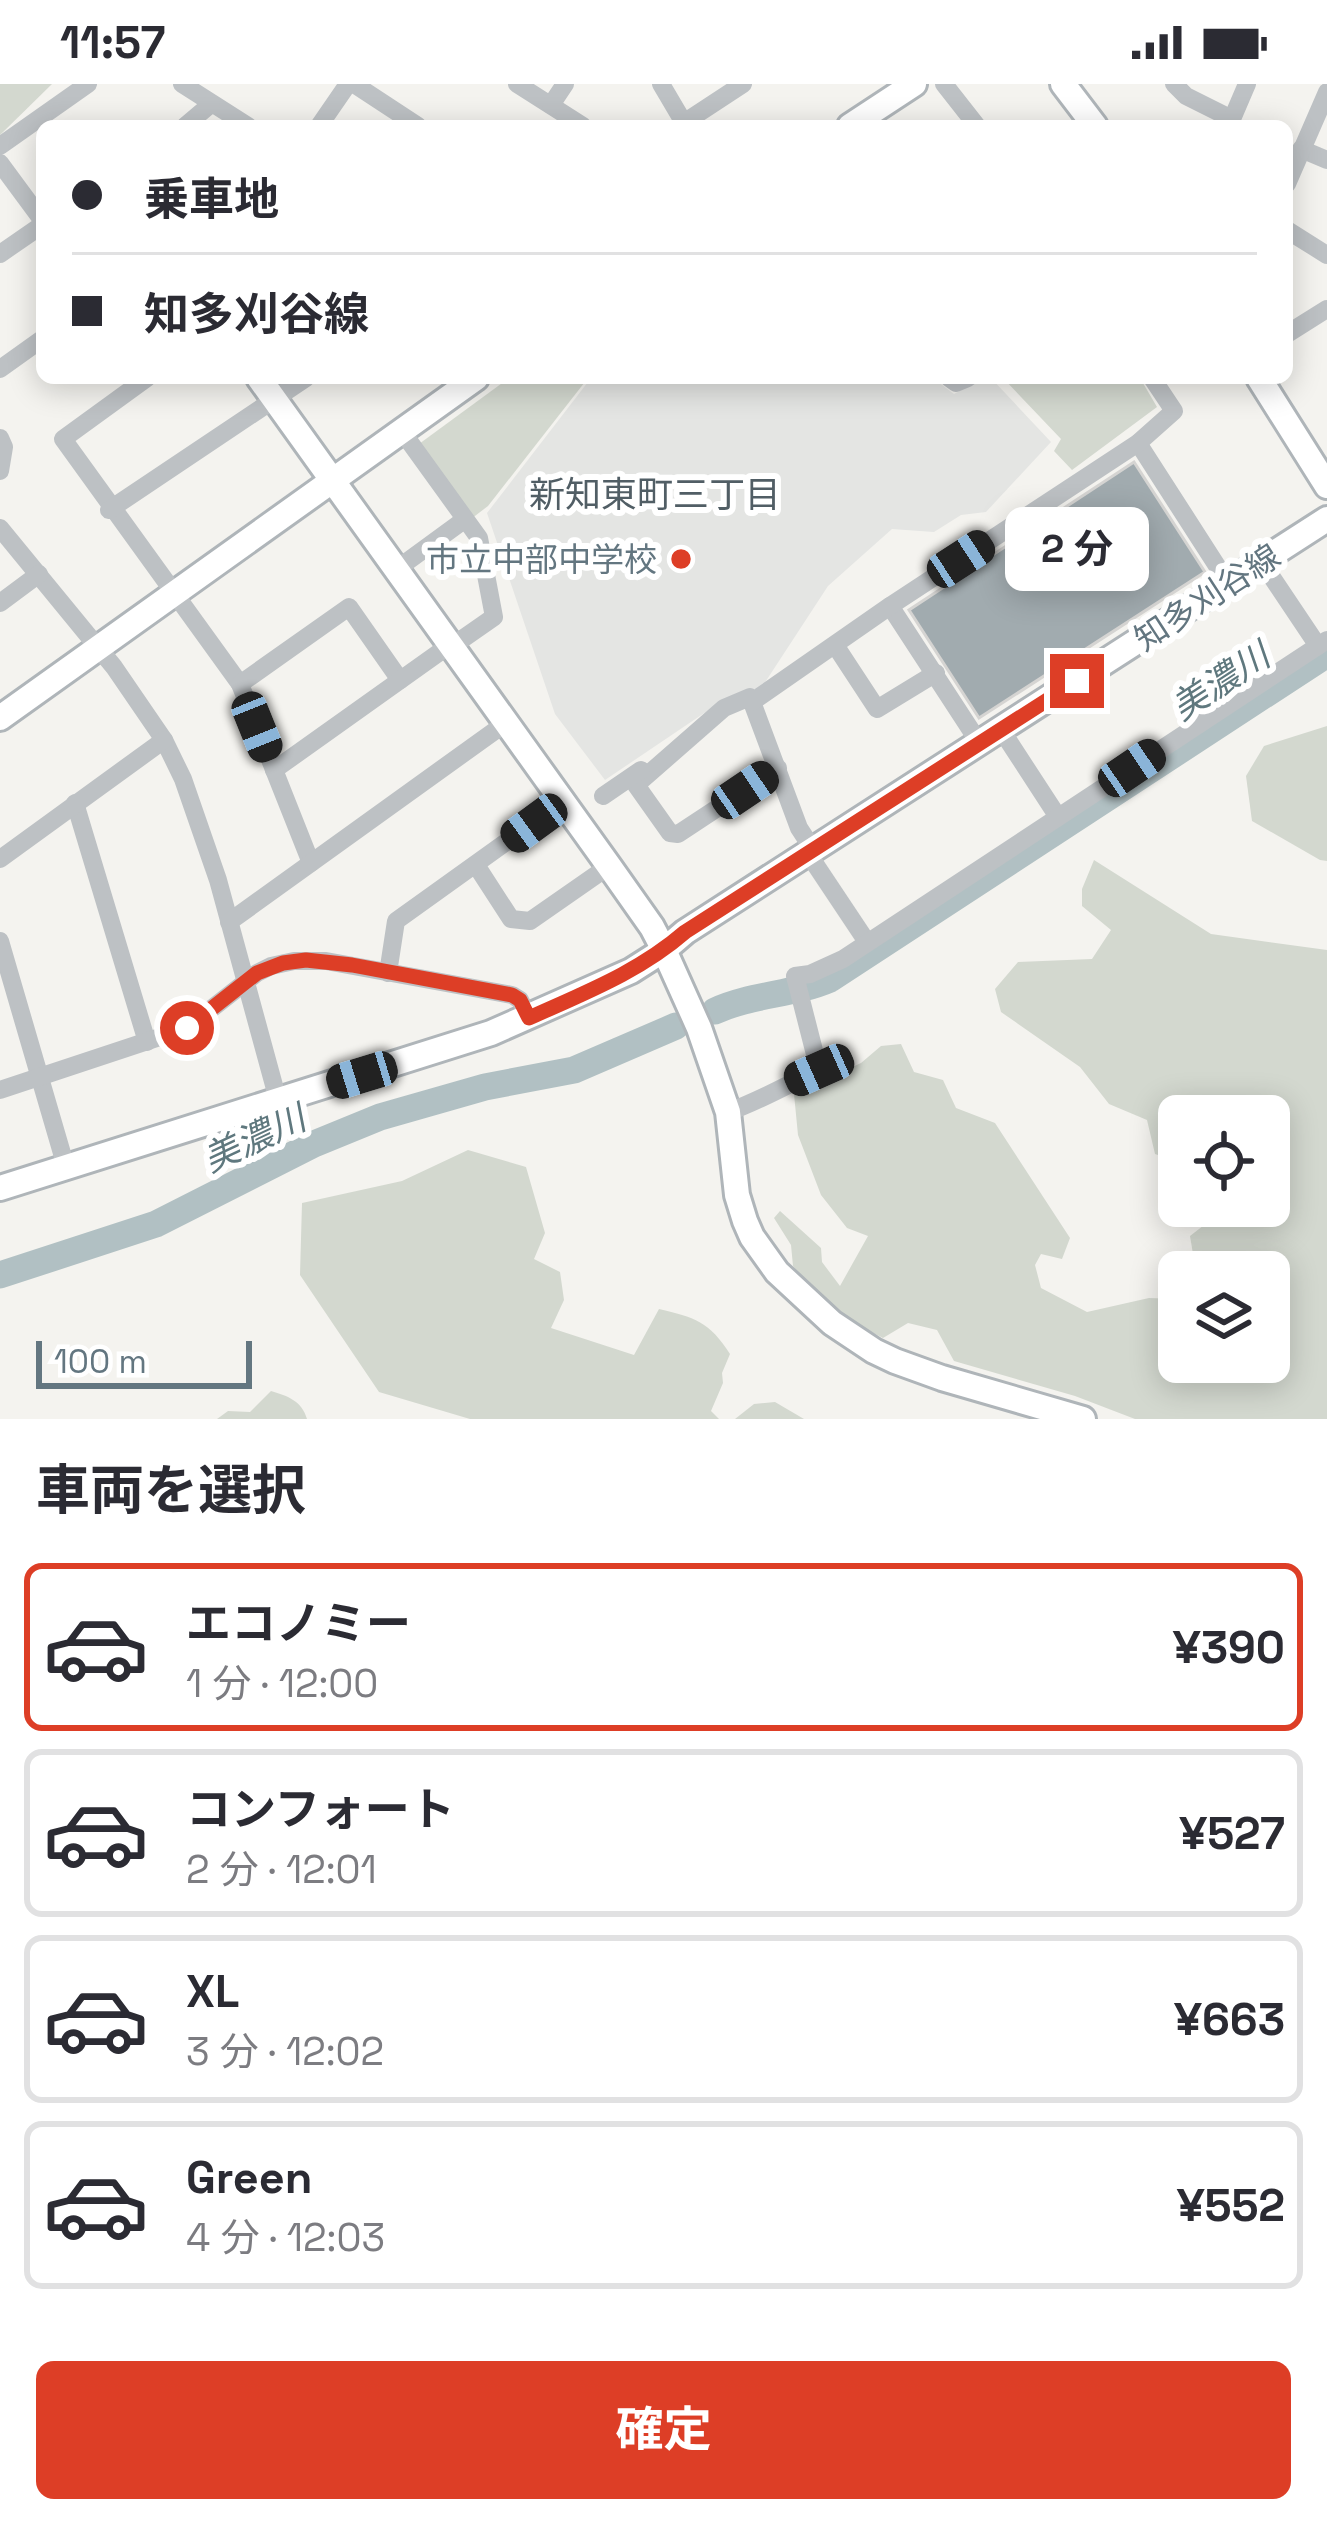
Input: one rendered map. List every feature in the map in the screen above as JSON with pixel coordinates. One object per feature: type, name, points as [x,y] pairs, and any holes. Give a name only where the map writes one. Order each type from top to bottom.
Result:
[{"type":"street","points":[[37,120],[88,84]]},
{"type":"street","points":[[182,84],[238,120]]},
{"type":"street","points":[[324,120],[351,84],[408,120]]},
{"type":"street","points":[[517,84],[574,120]]},
{"type":"street","points":[[551,105],[565,84]]},
{"type":"street","points":[[661,84],[679,120]]},
{"type":"street","points":[[687,120],[743,84]]},
{"type":"street","points":[[859,120],[914,84]]},
{"type":"street","points":[[944,84],[972,120]]},
{"type":"street","points":[[1063,84],[1090,120]]},
{"type":"street","points":[[1174,84],[1225,120]]},
{"type":"street","points":[[1231,120],[1247,84]]},
{"type":"street","points":[[1293,169],[1327,92]]},
{"type":"street","points":[[192,120],[211,104]]},
{"type":"street","points":[[0,146],[36,121]]},
{"type":"street","points":[[1301,149],[1327,160]]},
{"type":"street","points":[[0,163],[36,214]]},
{"type":"street","points":[[0,254],[36,227]]},
{"type":"street","points":[[1293,234],[1327,255]]},
{"type":"street","points":[[1293,330],[1327,309]]},
{"type":"street","points":[[0,369],[36,342]]},
{"type":"street","points":[[139,384],[63,439],[240,684],[311,863]]},
{"type":"street","points":[[263,384],[652,927],[699,1028],[728,1112],[737,1195],[752,1237],[777,1272],[820,1313],[874,1351],[942,1378],[1083,1419]]},
{"type":"street","points":[[110,510],[298,384]]},
{"type":"street","points":[[0,718],[467,384]]},
{"type":"street","points":[[752,702],[1138,443],[1174,411],[1156,384]]},
{"type":"street","points":[[1263,384],[1327,485]]},
{"type":"street","points":[[274,770],[494,616],[479,538],[401,430]]},
{"type":"street","points":[[0,438],[4,447],[0,471]]},
{"type":"street","points":[[1138,443],[1228,583]]},
{"type":"street","name":"知多刈谷線","points":[[0,1188],[445,1049],[529,1018],[632,971],[685,932],[1327,518]]},
{"type":"street","points":[[397,569],[464,520]]},
{"type":"street","points":[[0,528],[136,695],[164,740],[190,798],[278,1100]]},
{"type":"street","points":[[728,1112],[761,1101],[819,1070],[797,986],[1322,643],[1262,561]]},
{"type":"street","points":[[0,603],[39,574]]},
{"type":"street","points":[[890,606],[936,674],[1058,817]]},
{"type":"street","points":[[240,684],[349,608],[400,680]]},
{"type":"street","points":[[835,645],[877,709],[936,674]]},
{"type":"street","points":[[778,768],[678,834],[670,832],[636,785],[724,708],[750,698],[778,768],[799,828],[867,942]]},
{"type":"street","points":[[229,922],[507,722]]},
{"type":"street","points":[[0,860],[164,740]]},
{"type":"street","points":[[603,796],[650,764],[655,767]]},
{"type":"street","points":[[388,973],[396,921],[562,802]]},
{"type":"street","points":[[75,803],[147,1042]]},
{"type":"street","points":[[476,865],[511,919],[530,921],[609,866]]},
{"type":"street","points":[[0,941],[66,1167]]},
{"type":"street","points":[[0,1090],[187,1028],[271,966],[306,960],[512,995],[529,1018]]},
{"type":"shaded area","points":[[0,84],[52,84],[0,135]]},
{"type":"shaded area","points":[[501,384],[583,384],[488,506],[471,519],[419,444]]},
{"type":"shaded area","name":"市立中部中学校","points":[[586,384],[941,384],[954,394],[973,384],[997,384],[1051,442],[986,512],[961,515],[934,532],[892,529],[828,586],[762,687],[725,699],[605,780],[555,714],[487,513]]},
{"type":"shaded area","points":[[1009,384],[1144,384],[1157,407],[1072,470],[1054,451],[1061,439]]},
{"type":"shaded area","points":[[1327,726],[1327,861],[1252,821],[1246,776],[1264,746]]},
{"type":"shaded area","points":[[1094,860],[1211,934],[1327,950],[1327,1419],[1135,1419],[954,1361],[937,1330],[908,1323],[883,1338],[841,1316],[793,1266],[791,1245],[774,1218],[780,1211],[821,1248],[822,1262],[840,1286],[868,1236],[847,1228],[821,1195],[798,1135],[794,1094],[861,1063],[881,1046],[901,1044],[914,1072],[943,1080],[956,1108],[995,1123],[1070,1238],[1062,1259],[1041,1254],[1035,1265],[1041,1288],[1087,1312],[1158,1298],[1158,1383],[1290,1383],[1290,1251],[1192,1251],[1190,1236],[1202,1227],[1290,1227],[1290,1095],[1158,1095],[1158,1155],[1147,1120],[1109,1104],[1080,1067],[1001,1012],[995,989],[1018,962],[1092,959],[1111,930],[1082,906],[1082,889]]},
{"type":"shaded area","points":[[468,1150],[526,1167],[545,1233],[534,1259],[560,1272],[564,1300],[551,1328],[634,1355],[659,1309],[700,1322],[730,1354],[711,1411],[719,1419],[470,1419],[379,1392],[300,1275],[302,1203],[402,1181]]},
{"type":"shaded area","points":[[271,1391],[294,1400],[307,1419],[217,1419],[228,1411],[250,1412]]},
{"type":"shaded area","points":[[775,1402],[804,1419],[735,1419],[754,1404]]},
{"type":"building","points":[[1134,462],[1205,572],[979,718],[909,610]]},
{"type":"waterway","name":"美濃川","points":[[715,1011],[830,979],[1327,654]]},
{"type":"waterway","name":"美濃川","points":[[0,1275],[156,1224],[314,1144],[380,1117],[485,1087],[574,1070],[676,1026]]},
{"type":"place","name":"市立中部中学校","points":[[681,559]]},
{"type":"district","name":"新知東町三丁目","points":[[655,494]]},
{"type":"route","points":[[187,1028],[257,973],[306,960],[512,995],[529,1018],[632,971],[685,932],[1077,681]]}]
